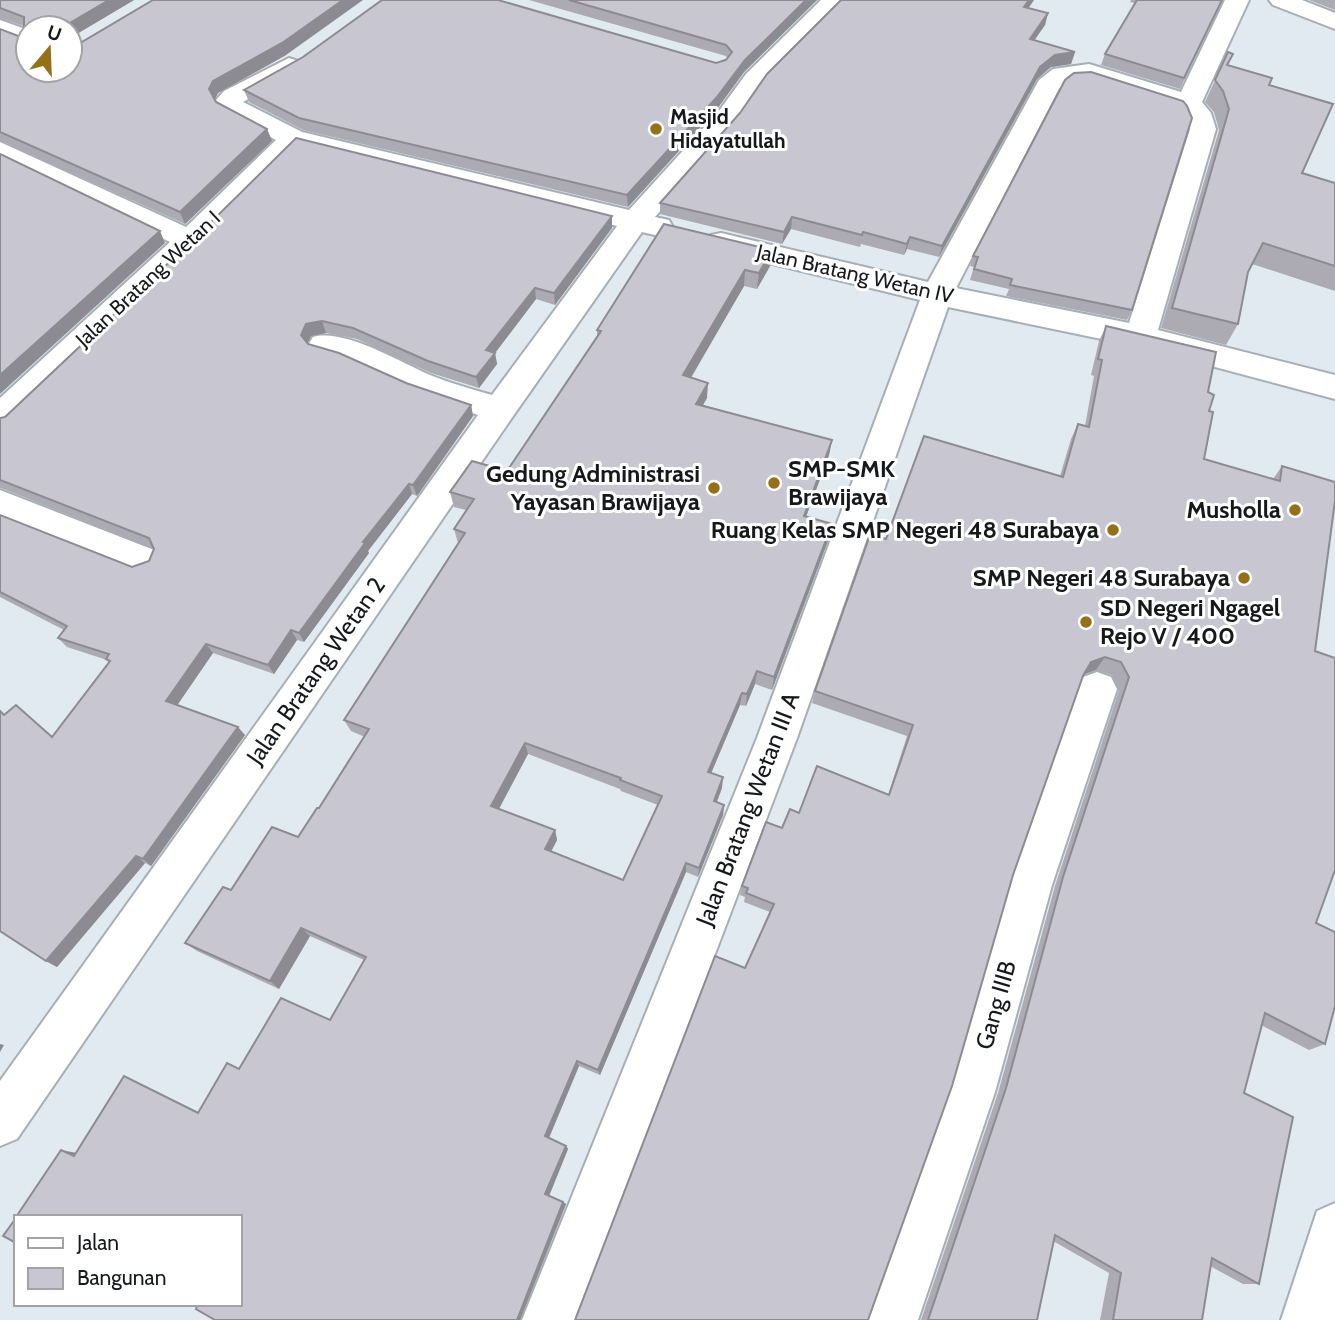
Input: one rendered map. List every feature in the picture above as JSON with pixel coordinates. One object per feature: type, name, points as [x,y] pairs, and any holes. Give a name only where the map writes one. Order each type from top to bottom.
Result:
[{"type":"street","name":"Jalan Bratang Wetan 2","points":[[0,1122],[499,410],[635,221],[728,117],[755,79],[835,0]]},
{"type":"street","points":[[1140,337],[1203,129],[1198,113],[1189,103],[1237,0]]},
{"type":"street","points":[[1281,0],[1335,22]]},
{"type":"street","name":"Jalan Bratang Wetan IV","points":[[307,54],[229,100],[231,106],[293,138],[937,294],[1140,337],[1335,387]]},
{"type":"street","name":"Jalan Bratang Wetan III A","points":[[549,1320],[777,738],[937,294],[1048,85],[1062,74],[1089,72],[1189,103]]},
{"type":"street","name":"Jalan Bratang Wetan I","points":[[0,417],[190,240],[293,138]]},
{"type":"street","points":[[0,150],[190,240]]},
{"type":"street","points":[[324,345],[355,354],[421,384],[499,410]]},
{"type":"street","points":[[0,504],[141,560]]},
{"type":"street","name":"Gang IIIB","points":[[891,1320],[971,1091],[1030,885],[1097,690]]},
{"type":"street","points":[[1308,1320],[1335,1229]]},
{"type":"building","points":[[0,0],[109,0],[84,15],[16,14],[0,8]]},
{"type":"building","points":[[153,0],[343,0],[282,43],[213,81],[209,89],[216,102],[267,129],[180,212],[0,132],[0,29],[14,34],[14,84],[84,84],[84,41]]},
{"type":"building","points":[[382,0],[498,0],[716,63],[726,60],[732,52],[726,45],[569,0],[806,0],[745,60],[717,97],[627,195],[299,118],[244,90],[303,57]]},
{"type":"building","points":[[841,0],[1029,0],[1024,7],[1048,13],[1030,39],[1075,52],[1055,55],[1040,67],[942,246],[910,237],[907,244],[792,217],[784,232],[660,203],[740,113],[767,74]]},
{"type":"building","points":[[1137,0],[1222,0],[1184,78],[1105,54]]},
{"type":"building","points":[[1228,52],[1233,54],[1227,65],[1272,78],[1269,85],[1333,104],[1302,173],[1335,183],[1335,266],[1263,243],[1248,272],[1238,324],[1172,308],[1229,109],[1223,91],[1215,80]]},
{"type":"building","points":[[1091,72],[1183,101],[1192,118],[1132,310],[1010,285],[1012,279],[974,269],[978,257],[973,256],[1065,80],[1074,73]]},
{"type":"building","points":[[296,138],[612,216],[554,293],[535,288],[486,350],[495,353],[476,377],[428,361],[353,328],[322,321],[306,324],[301,335],[308,344],[339,353],[406,383],[471,405],[413,485],[409,484],[363,542],[365,543],[299,633],[291,630],[268,665],[206,644],[166,701],[238,727],[143,859],[136,856],[46,961],[0,931],[0,711],[4,715],[16,705],[52,737],[110,661],[106,659],[109,654],[58,638],[67,626],[0,592],[0,515],[132,567],[149,561],[154,549],[149,538],[0,480],[0,418],[5,417],[196,237]]},
{"type":"building","points":[[0,154],[160,231],[0,375]]},
{"type":"building","points":[[664,224],[772,250],[759,273],[745,270],[683,375],[708,383],[696,404],[832,440],[804,516],[832,524],[774,677],[757,671],[747,694],[742,693],[708,772],[723,777],[714,801],[724,805],[699,868],[686,863],[598,1070],[577,1061],[545,1136],[566,1146],[545,1194],[563,1202],[517,1320],[215,1320],[196,1309],[197,1306],[242,1306],[242,1215],[17,1215],[61,1150],[74,1156],[124,1076],[198,1113],[227,1063],[239,1069],[281,998],[330,1020],[366,957],[301,928],[270,981],[185,943],[223,887],[231,890],[272,827],[298,837],[319,808],[369,729],[344,720],[465,533],[454,529],[474,499],[450,492],[472,461],[507,471],[601,331],[597,330]],"holes":[[[525,743],[621,778],[620,780],[662,796],[623,880],[545,849],[555,830],[491,806]]]},
{"type":"building","points":[[1106,326],[1216,352],[1208,392],[1214,395],[1209,411],[1213,412],[1204,459],[1280,481],[1282,466],[1335,482],[1335,501],[1315,651],[1335,658],[1335,870],[1316,923],[1335,932],[1335,1006],[1325,1044],[1265,1013],[1244,1093],[1293,1117],[1259,1284],[1212,1258],[1202,1320],[1113,1320],[1121,1273],[1055,1235],[1037,1320],[928,1320],[1006,1088],[1063,877],[1129,677],[1121,662],[1105,657],[1091,662],[1083,676],[1013,875],[952,1086],[868,1320],[575,1320],[715,956],[745,968],[774,904],[746,893],[748,888],[742,886],[766,822],[782,828],[790,809],[799,813],[817,766],[889,795],[913,725],[815,691],[870,535],[886,539],[924,436],[1063,477],[1078,424],[1089,427],[1102,360],[1098,359]]},
{"type":"building","points":[[14,1221],[14,1242],[3,1236]]},
{"type":"place","name":"Masjid Hidayatullah","points":[[656,129]]},
{"type":"place","name":"SMP-SMK Brawijaya","points":[[774,483]]},
{"type":"place","name":"Gedung Administrasi Yayasan Brawijaya","points":[[714,488]]},
{"type":"place","name":"Musholla","points":[[1295,510]]},
{"type":"place","name":"Ruang Kelas SMP Negeri 48 Surabaya","points":[[1113,530]]},
{"type":"place","name":"SMP Negeri 48 Surabaya","points":[[1244,578]]},
{"type":"place","name":"SD Negeri Ngagel Rejo V / 400","points":[[1086,622]]}]
